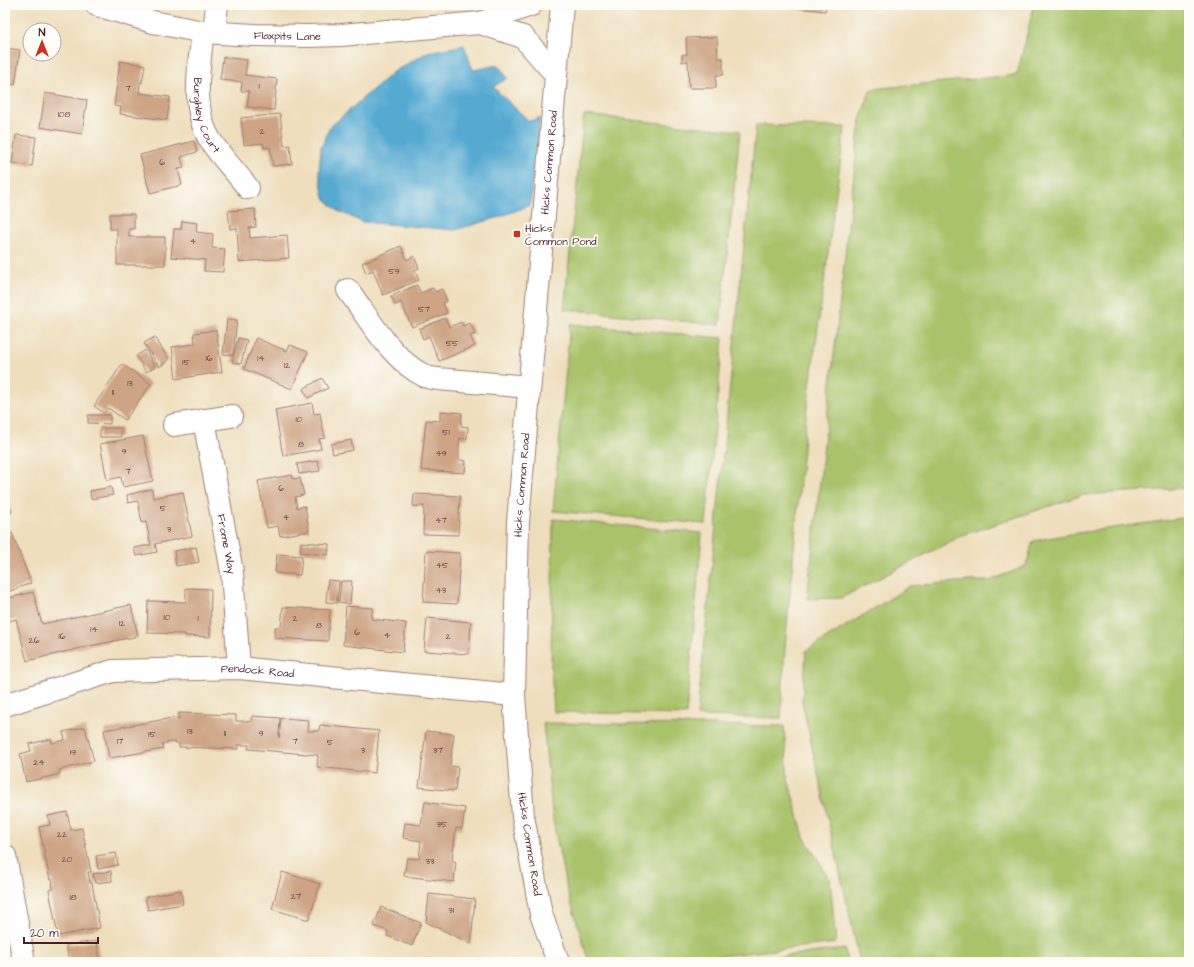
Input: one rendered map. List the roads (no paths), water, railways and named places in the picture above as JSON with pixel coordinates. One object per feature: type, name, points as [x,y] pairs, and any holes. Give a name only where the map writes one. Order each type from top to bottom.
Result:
[{"type":"street","name":"Flaxpits Lane","points":[[97,5],[153,22],[208,32],[254,35],[341,35],[480,23],[531,5]]},
{"type":"street","name":"Burghley Court","points":[[217,5],[208,32],[198,72],[198,99],[200,114],[210,139],[248,188]]},
{"type":"street","name":"Hicks Common Road","points":[[558,962],[541,914],[523,816],[514,695],[518,522],[562,5]]},
{"type":"street","name":"Flaxpits Lane","points":[[480,23],[523,37],[556,75]]},
{"type":"street","points":[[348,290],[395,353],[413,369],[424,376],[438,379],[529,387]]},
{"type":"street","points":[[174,425],[230,416]]},
{"type":"street","name":"Frome Way","points":[[204,420],[232,572],[239,668]]},
{"type":"street","name":"Pendock Road","points":[[5,705],[113,671],[239,668],[514,695]]},
{"type":"street","points":[[6,870],[24,962]]},
{"type":"water","points":[[464,45],[473,70],[498,65],[508,78],[493,87],[529,121],[540,118],[530,205],[497,218],[455,230],[362,222],[338,211],[324,198],[319,172],[321,147],[330,127],[393,72],[428,52]]},
{"type":"place","name":"Hicks Common Pond","points":[[517,234]]}]
